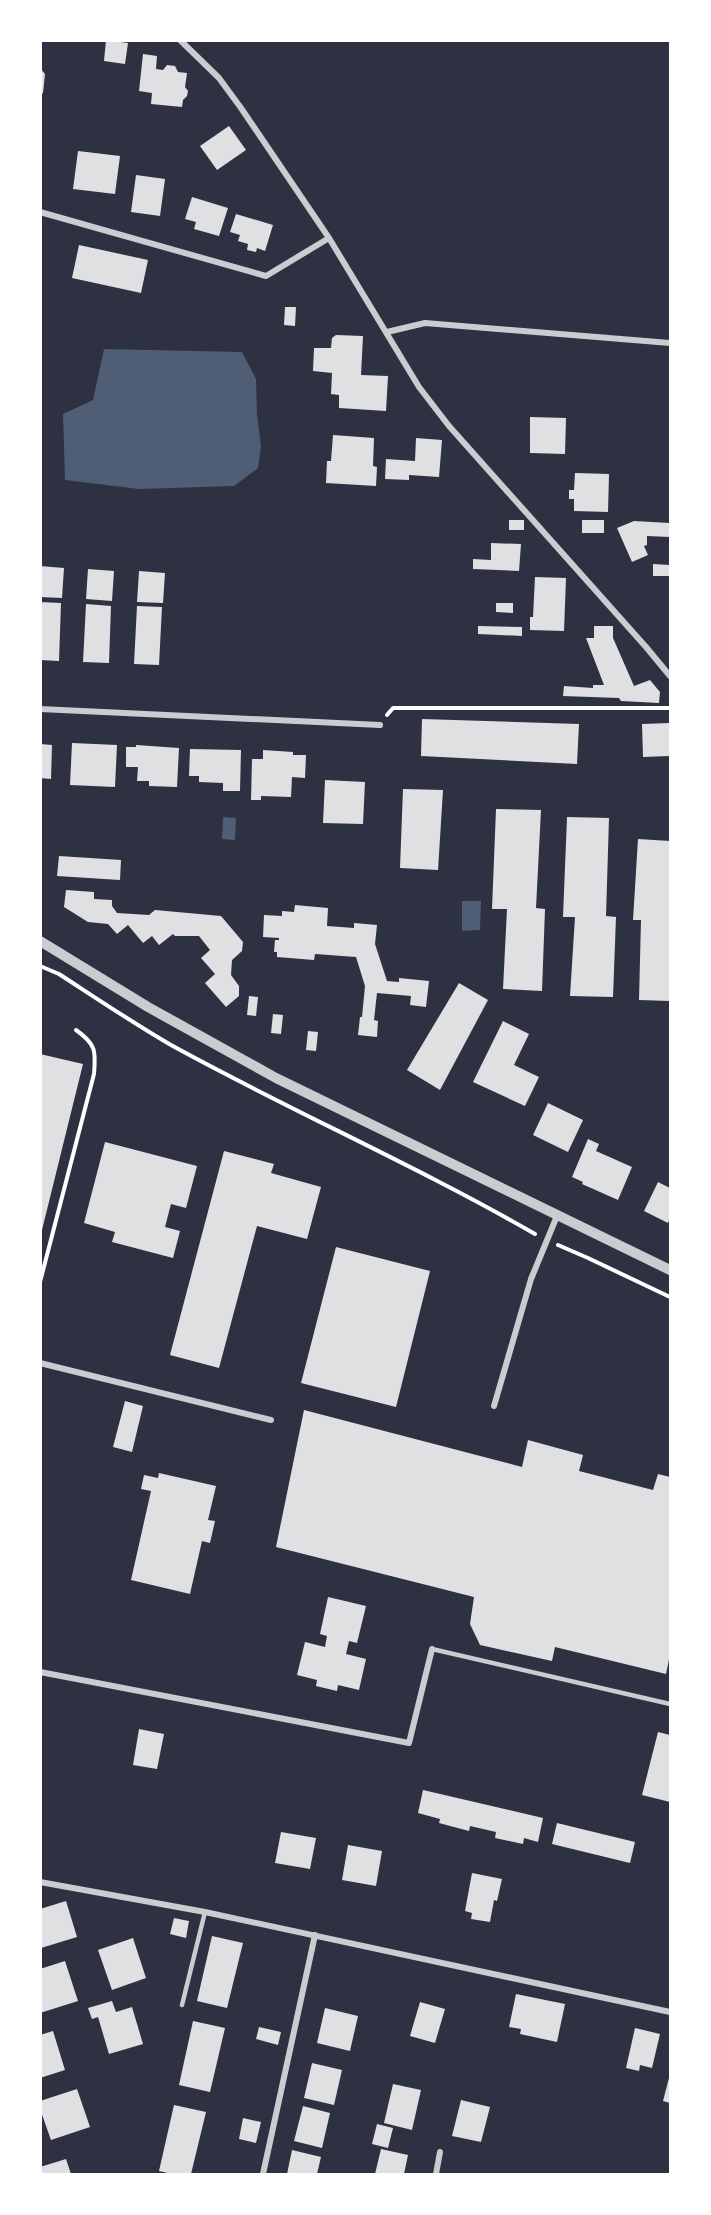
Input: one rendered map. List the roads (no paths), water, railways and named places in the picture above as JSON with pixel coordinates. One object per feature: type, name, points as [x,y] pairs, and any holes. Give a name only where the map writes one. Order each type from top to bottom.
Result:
[{"type":"street","points":[[180,40],[219,78],[241,108],[329,238],[419,387],[449,426],[670,676]]},
{"type":"street","points":[[40,212],[266,276],[329,238]]},
{"type":"street","points":[[387,332],[424,323],[670,343]]},
{"type":"street","points":[[40,709],[380,725]]},
{"type":"street","points":[[40,941],[148,1007],[276,1078],[670,1270]]},
{"type":"street","points":[[494,1406],[531,1279],[557,1216]]},
{"type":"street","points":[[40,1363],[271,1420]]},
{"type":"street","points":[[40,1672],[409,1743],[432,1649]]},
{"type":"street","points":[[40,1882],[205,1912],[670,2013]]},
{"type":"street","points":[[263,2175],[315,1935]]},
{"type":"street","points":[[436,2175],[440,2152]]},
{"type":"lane","points":[[432,1649],[670,1704]]},
{"type":"lane","points":[[182,2005],[205,1912]]},
{"type":"water","points":[[104,349],[242,352],[256,379],[261,446],[258,468],[234,486],[139,489],[65,480],[63,414],[93,400]]},
{"type":"water","points":[[223,817],[236,818],[235,840],[222,839]]},
{"type":"water","points":[[462,901],[481,901],[480,930],[462,931]]}]
